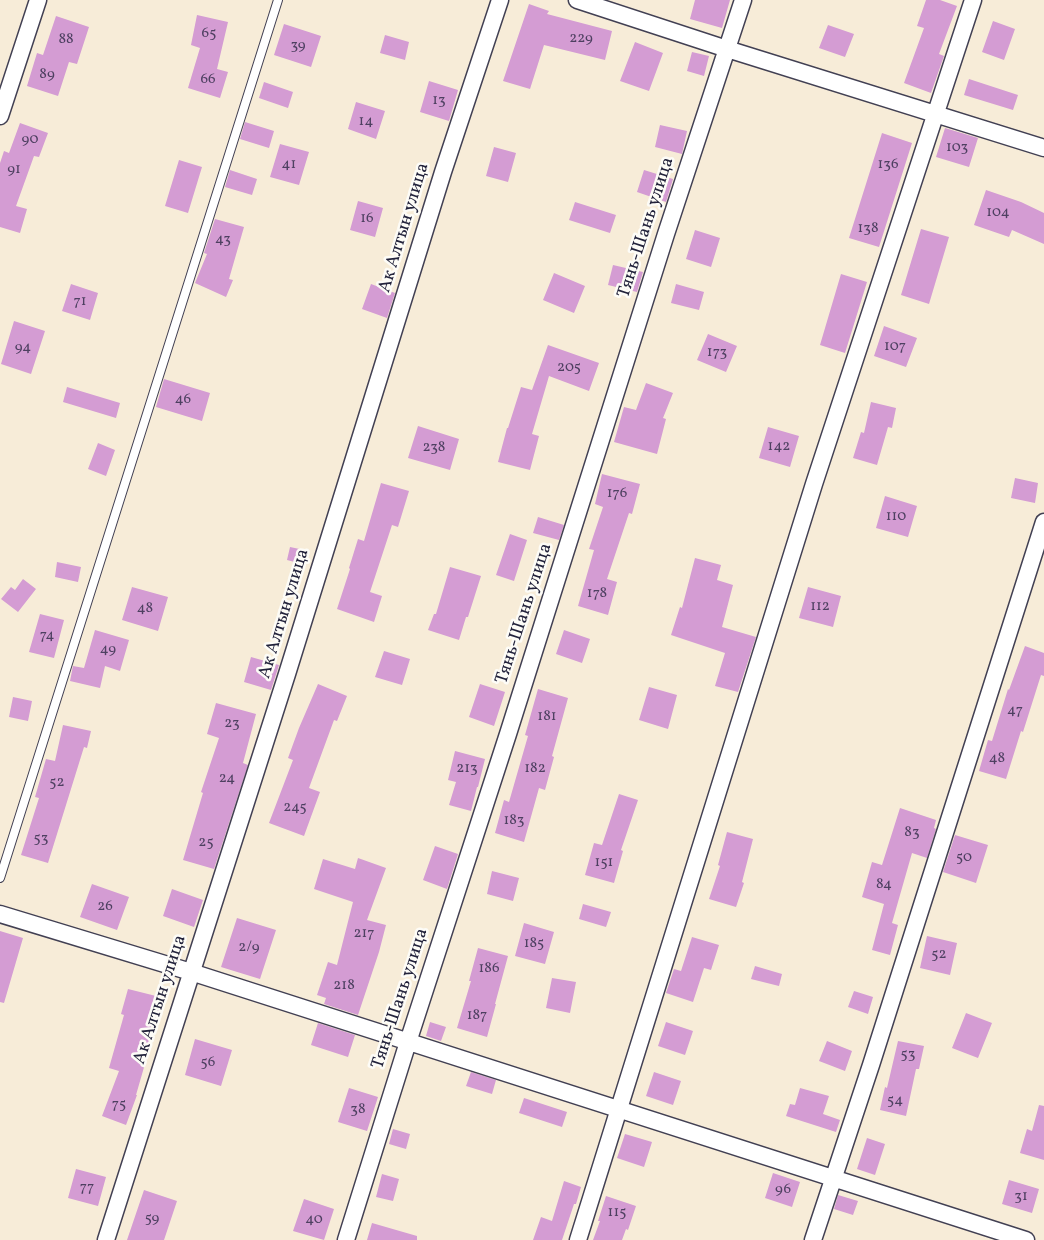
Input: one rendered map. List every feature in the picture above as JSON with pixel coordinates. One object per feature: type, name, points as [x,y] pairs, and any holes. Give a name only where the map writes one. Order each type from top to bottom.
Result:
[{"type":"street","points":[[0,116],[38,0]]},
{"type":"street","name":"Ак Алтын улица","points":[[106,1240],[287,674],[443,172],[500,0]]},
{"type":"street","points":[[577,0],[1044,148]]},
{"type":"street","name":"Тянь-Шань улица","points":[[346,1240],[666,234],[743,0]]},
{"type":"street","points":[[578,1240],[814,484],[973,0]]},
{"type":"street","points":[[813,1240],[871,1065],[1044,522]]},
{"type":"street","points":[[0,914],[191,972],[1026,1240]]},
{"type":"lane","points":[[0,878],[278,0]]},
{"type":"building","points":[[695,0],[730,0],[722,28],[690,19]]},
{"type":"building","points":[[926,0],[940,0],[957,6],[939,54],[944,56],[931,93],[904,83],[924,28],[917,26]]},
{"type":"building","points":[[529,4],[549,11],[547,14],[612,31],[605,60],[544,45],[530,89],[503,81]]},
{"type":"building","points":[[197,15],[228,22],[217,69],[228,72],[220,98],[188,88],[200,48],[191,45]]},
{"type":"building","points":[[56,16],[89,27],[77,64],[69,62],[58,96],[27,86],[37,53],[43,55]]},
{"type":"building","points":[[993,21],[1015,29],[1004,60],[982,52]]},
{"type":"building","points":[[284,24],[321,36],[311,67],[274,55]]},
{"type":"building","points":[[828,25],[854,34],[845,57],[819,48]]},
{"type":"building","points":[[385,35],[409,42],[405,60],[380,53]]},
{"type":"building","points":[[635,42],[663,53],[649,91],[620,81]]},
{"type":"building","points":[[692,52],[709,56],[704,76],[687,71]]},
{"type":"building","points":[[969,79],[1018,95],[1013,110],[964,95]]},
{"type":"building","points":[[429,81],[458,90],[449,121],[420,112]]},
{"type":"building","points":[[264,82],[293,92],[288,108],[259,98]]},
{"type":"building","points":[[356,102],[385,111],[376,139],[348,129]]},
{"type":"building","points":[[245,122],[274,131],[269,148],[240,139]]},
{"type":"building","points":[[20,123],[48,133],[39,157],[34,156],[16,206],[27,209],[20,233],[0,227],[0,163],[4,151],[9,153]]},
{"type":"building","points":[[660,125],[687,131],[682,154],[655,147]]},
{"type":"building","points":[[945,128],[978,138],[969,167],[936,157]]},
{"type":"building","points":[[882,133],[912,143],[879,247],[849,238]]},
{"type":"building","points":[[280,144],[309,152],[299,185],[270,177]]},
{"type":"building","points":[[494,147],[516,153],[508,182],[486,176]]},
{"type":"building","points":[[179,160],[202,167],[188,213],[165,206]]},
{"type":"building","points":[[230,170],[257,179],[252,195],[225,187]]},
{"type":"building","points":[[644,170],[673,179],[666,202],[637,192]]},
{"type":"building","points":[[986,190],[1021,202],[1044,213],[1044,244],[1012,230],[1009,237],[974,225]]},
{"type":"building","points":[[358,201],[383,208],[375,237],[350,230]]},
{"type":"building","points":[[575,202],[616,215],[610,233],[569,220]]},
{"type":"building","points":[[215,219],[244,227],[229,279],[233,280],[226,297],[195,283],[207,254],[204,253]]},
{"type":"building","points":[[921,229],[949,237],[929,304],[901,295]]},
{"type":"building","points":[[695,230],[720,238],[711,267],[686,259]]},
{"type":"building","points":[[613,265],[643,272],[637,292],[608,285]]},
{"type":"building","points":[[554,273],[585,286],[574,313],[543,300]]},
{"type":"building","points":[[841,274],[867,282],[845,353],[820,345]]},
{"type":"building","points":[[71,284],[98,293],[90,320],[62,311]]},
{"type":"building","points":[[371,284],[395,293],[387,318],[362,309]]},
{"type":"building","points":[[676,284],[704,292],[699,310],[671,303]]},
{"type":"building","points":[[14,321],[45,331],[31,374],[1,364]]},
{"type":"building","points":[[884,326],[917,338],[906,367],[874,356]]},
{"type":"building","points":[[708,334],[737,346],[726,372],[697,360]]},
{"type":"building","points":[[548,345],[599,363],[589,391],[549,376],[532,434],[539,436],[530,470],[498,462],[521,387],[532,390]]},
{"type":"building","points":[[164,379],[210,393],[202,421],[156,407]]},
{"type":"building","points":[[646,383],[673,393],[663,418],[666,419],[657,454],[614,442],[624,407],[636,410]]},
{"type":"building","points":[[67,387],[120,403],[116,418],[63,402]]},
{"type":"building","points":[[871,402],[896,408],[892,428],[888,427],[877,465],[853,458],[861,432],[864,433]]},
{"type":"building","points":[[418,426],[459,439],[450,470],[408,458]]},
{"type":"building","points":[[768,427],[799,436],[790,467],[759,458]]},
{"type":"building","points":[[98,443],[115,450],[106,476],[88,469]]},
{"type":"building","points":[[602,474],[640,484],[632,514],[629,513],[607,579],[617,582],[608,615],[578,606],[594,550],[589,549],[603,507],[595,504]]},
{"type":"building","points":[[1015,478],[1038,483],[1035,503],[1011,498]]},
{"type":"building","points":[[381,483],[409,491],[398,527],[392,525],[370,592],[382,596],[374,622],[337,609],[358,539],[364,541]]},
{"type":"building","points":[[885,496],[917,506],[908,537],[876,528]]},
{"type":"building","points":[[538,517],[564,525],[559,540],[533,533]]},
{"type":"building","points":[[510,534],[527,540],[514,581],[496,575]]},
{"type":"building","points":[[290,547],[309,551],[306,565],[287,560]]},
{"type":"building","points":[[695,558],[721,565],[717,580],[733,585],[722,627],[756,637],[738,692],[715,686],[725,653],[671,635],[680,607],[682,608]]},
{"type":"building","points":[[57,562],[81,567],[78,582],[55,577]]},
{"type":"building","points":[[450,567],[481,576],[459,640],[428,630],[434,614],[436,614]]},
{"type":"building","points":[[23,579],[36,589],[18,612],[1,599],[11,587],[15,590]]},
{"type":"building","points":[[132,587],[168,597],[158,631],[122,620]]},
{"type":"building","points":[[808,587],[841,596],[833,627],[799,618]]},
{"type":"building","points":[[40,614],[64,620],[54,658],[29,652]]},
{"type":"building","points":[[95,630],[129,640],[120,671],[105,666],[100,688],[70,681],[73,666],[84,668]]},
{"type":"building","points":[[564,630],[590,639],[582,663],[556,654]]},
{"type":"building","points":[[1025,646],[1044,653],[1044,676],[1041,675],[1006,779],[979,771],[988,740],[992,741],[1008,689]]},
{"type":"building","points":[[384,651],[410,659],[402,685],[375,677]]},
{"type":"building","points":[[251,657],[279,665],[271,690],[244,682]]},
{"type":"building","points":[[318,684],[347,696],[337,721],[334,720],[309,788],[320,792],[304,836],[269,823],[293,760],[288,758]]},
{"type":"building","points":[[480,684],[505,692],[494,726],[469,717]]},
{"type":"building","points":[[649,687],[677,695],[668,729],[639,720]]},
{"type":"building","points":[[538,689],[568,698],[545,790],[539,788],[524,842],[495,833],[504,800],[509,802],[528,736],[525,735]]},
{"type":"building","points":[[13,697],[32,701],[28,721],[9,717]]},
{"type":"building","points":[[216,703],[256,714],[243,763],[248,765],[214,869],[183,860],[203,793],[201,792],[219,738],[207,734]]},
{"type":"building","points":[[63,725],[91,731],[87,748],[84,747],[48,863],[21,855],[39,798],[35,797],[46,759],[55,761]]},
{"type":"building","points":[[455,751],[485,759],[471,811],[449,805],[456,782],[448,780]]},
{"type":"building","points":[[619,794],[638,800],[621,850],[623,851],[614,883],[585,875],[594,843],[602,845]]},
{"type":"building","points":[[900,808],[936,820],[934,828],[936,829],[927,858],[912,853],[892,923],[898,925],[890,955],[872,950],[884,904],[862,897],[872,862],[882,865]]},
{"type":"building","points":[[727,832],[753,839],[742,882],[744,883],[736,907],[709,899],[720,866],[718,865]]},
{"type":"building","points":[[955,835],[988,845],[976,883],[943,872]]},
{"type":"building","points":[[435,846],[458,854],[447,889],[423,880]]},
{"type":"building","points":[[358,858],[386,868],[367,920],[386,925],[358,1015],[324,1004],[326,998],[317,995],[328,962],[337,965],[353,902],[314,889],[323,859],[355,869]]},
{"type":"building","points":[[492,871],[519,878],[513,901],[487,894]]},
{"type":"building","points":[[92,884],[129,897],[117,930],[80,917]]},
{"type":"building","points":[[172,889],[203,900],[194,927],[163,916]]},
{"type":"building","points":[[583,904],[611,912],[606,927],[579,919]]},
{"type":"building","points":[[237,918],[276,930],[260,979],[221,967]]},
{"type":"building","points":[[524,923],[554,932],[545,964],[515,956]]},
{"type":"building","points":[[0,931],[23,938],[4,1003],[0,1002]]},
{"type":"building","points":[[927,936],[957,943],[950,975],[920,968]]},
{"type":"building","points":[[692,937],[719,945],[711,970],[704,968],[693,1002],[666,993],[674,969],[681,971]]},
{"type":"building","points":[[478,948],[508,956],[487,1037],[457,1028],[471,981],[469,981]]},
{"type":"building","points":[[755,966],[782,974],[779,986],[751,979]]},
{"type":"building","points":[[552,978],[576,982],[570,1013],[546,1008]]},
{"type":"building","points":[[128,989],[164,998],[137,1095],[126,1125],[102,1116],[119,1071],[109,1068],[124,1015],[121,1014]]},
{"type":"building","points":[[854,991],[873,997],[868,1014],[848,1007]]},
{"type":"building","points":[[966,1013],[992,1023],[978,1058],[952,1048]]},
{"type":"building","points":[[430,1022],[446,1027],[441,1041],[426,1036]]},
{"type":"building","points":[[666,1022],[693,1031],[685,1055],[658,1046]]},
{"type":"building","points":[[318,1023],[355,1035],[348,1057],[311,1045]]},
{"type":"building","points":[[195,1039],[232,1050],[221,1086],[185,1075]]},
{"type":"building","points":[[827,1041],[852,1051],[845,1071],[819,1061]]},
{"type":"building","points":[[898,1041],[924,1046],[919,1069],[916,1069],[906,1116],[880,1110]]},
{"type":"building","points":[[471,1072],[496,1080],[492,1094],[466,1086]]},
{"type":"building","points":[[654,1072],[681,1081],[673,1105],[646,1096]]},
{"type":"building","points":[[349,1088],[378,1097],[367,1131],[338,1122]]},
{"type":"building","points":[[800,1088],[829,1096],[823,1114],[840,1120],[836,1132],[786,1116],[790,1104],[795,1105]]},
{"type":"building","points":[[524,1098],[567,1112],[562,1127],[519,1113]]},
{"type":"building","points":[[1039,1105],[1044,1106],[1044,1160],[1020,1153],[1027,1129],[1032,1131]]},
{"type":"building","points":[[393,1129],[410,1134],[406,1149],[389,1144]]},
{"type":"building","points":[[625,1134],[652,1142],[644,1167],[617,1158]]},
{"type":"building","points":[[867,1138],[885,1144],[875,1175],[857,1169]]},
{"type":"building","points":[[76,1169],[106,1177],[98,1206],[68,1198]]},
{"type":"building","points":[[773,1173],[800,1182],[792,1207],[765,1198]]},
{"type":"building","points":[[382,1174],[399,1179],[393,1201],[376,1197]]},
{"type":"building","points":[[1009,1180],[1039,1189],[1032,1213],[1002,1204]]},
{"type":"building","points":[[564,1181],[581,1187],[562,1240],[533,1240],[541,1217],[552,1221]]},
{"type":"building","points":[[144,1190],[177,1201],[164,1240],[127,1240]]},
{"type":"building","points":[[838,1195],[858,1201],[853,1215],[834,1209]]},
{"type":"building","points":[[606,1196],[636,1206],[628,1230],[626,1229],[622,1240],[593,1240]]},
{"type":"building","points":[[304,1199],[334,1209],[324,1240],[293,1231]]},
{"type":"building","points":[[372,1223],[417,1236],[417,1240],[367,1240]]}]
